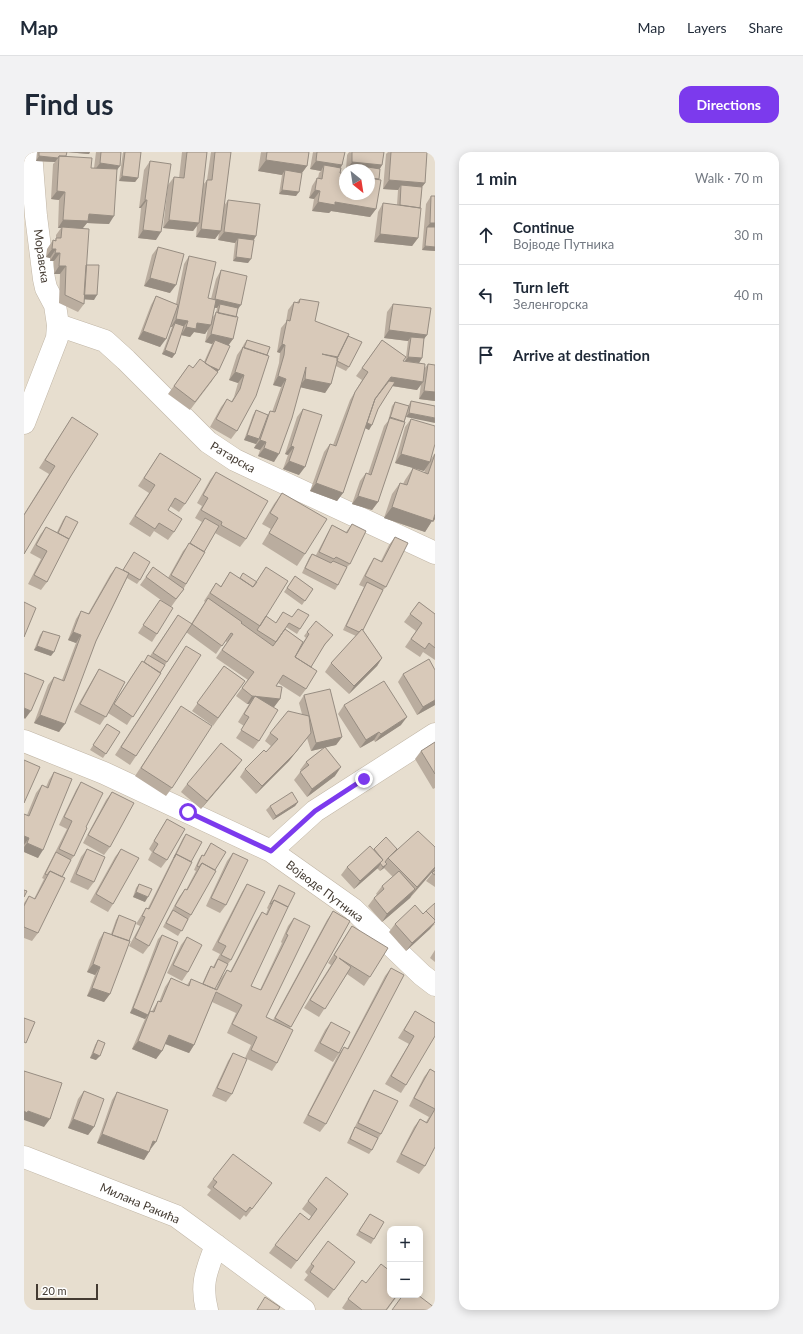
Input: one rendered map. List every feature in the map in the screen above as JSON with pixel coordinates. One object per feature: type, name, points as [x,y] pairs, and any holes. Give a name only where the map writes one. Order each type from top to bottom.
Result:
[{"type":"street","name":"Моравска","points":[[24,423],[55,343],[58,325],[55,305],[46,288],[44,280],[36,216],[31,152]]},
{"type":"street","name":"Ратарска","points":[[58,325],[105,342],[126,360],[208,442],[235,460],[435,553]]},
{"type":"street","points":[[271,851],[315,811],[435,734]]},
{"type":"street","name":"Војводе Путника","points":[[24,741],[104,773],[271,851],[352,910],[422,975],[435,985]]},
{"type":"street","name":"Милана Ракића","points":[[24,1157],[176,1216],[304,1310]]},
{"type":"street","points":[[207,1310],[204,1297],[205,1279],[216,1245]]},
{"type":"shaded area","points":[[24,152],[435,152],[435,1310],[24,1310]]},
{"type":"building","points":[[39,152],[67,152],[66,156],[59,156],[58,158],[39,156]]},
{"type":"building","points":[[101,152],[121,152],[120,166],[100,163]]},
{"type":"building","points":[[125,152],[141,152],[138,178],[122,176]]},
{"type":"building","points":[[187,152],[207,152],[199,223],[169,220],[174,177],[184,178]]},
{"type":"building","points":[[215,152],[231,152],[221,231],[201,229],[207,180],[212,180]]},
{"type":"building","points":[[267,152],[309,152],[307,166],[266,160]]},
{"type":"building","points":[[317,152],[345,152],[342,164],[316,161]]},
{"type":"building","points":[[352,152],[384,152],[382,165],[352,162]]},
{"type":"building","points":[[391,152],[427,152],[425,183],[389,180]]},
{"type":"building","points":[[59,156],[92,158],[91,168],[117,169],[114,216],[89,214],[88,221],[63,220],[65,192],[57,191]]},
{"type":"building","points":[[150,161],[171,164],[161,232],[143,230]]},
{"type":"building","points":[[324,165],[339,168],[339,200],[375,200],[375,179],[381,180],[376,209],[335,202],[335,205],[318,202],[320,191],[315,190],[317,178],[322,179]]},
{"type":"building","points":[[375,168],[380,169],[379,179],[375,179]]},
{"type":"building","points":[[285,170],[302,173],[299,192],[282,190]]},
{"type":"building","points":[[401,185],[422,187],[420,208],[400,205]]},
{"type":"building","points":[[431,196],[435,196],[435,223],[430,223]]},
{"type":"building","points":[[228,200],[260,204],[256,236],[224,232]]},
{"type":"building","points":[[383,203],[421,208],[418,238],[380,234]]},
{"type":"building","points":[[62,227],[89,229],[84,304],[65,295],[66,266],[59,266],[60,253],[55,253],[56,249],[52,249],[53,240],[56,241],[56,238],[61,238]]},
{"type":"building","points":[[427,227],[435,227],[435,247],[425,246]]},
{"type":"building","points":[[238,238],[254,240],[251,259],[236,257]]},
{"type":"building","points":[[158,247],[184,254],[176,285],[150,278]]},
{"type":"building","points":[[189,256],[216,262],[208,298],[216,300],[211,325],[197,323],[196,329],[186,327],[188,321],[176,319]]},
{"type":"building","points":[[86,265],[99,265],[97,295],[84,295]]},
{"type":"building","points":[[221,270],[247,276],[241,305],[215,299]]},
{"type":"building","points":[[156,296],[178,305],[166,339],[143,331]]},
{"type":"building","points":[[300,299],[319,302],[315,321],[349,334],[338,357],[322,354],[338,358],[331,384],[305,379],[306,367],[292,418],[279,454],[264,448],[266,442],[260,440],[270,411],[275,412],[286,379],[278,376],[284,355],[285,345],[282,344],[287,320],[290,321],[294,302],[299,303]]},
{"type":"building","points":[[220,304],[238,308],[236,317],[218,313]]},
{"type":"building","points":[[393,304],[431,308],[427,335],[389,330]]},
{"type":"building","points":[[216,312],[238,317],[233,339],[211,334]]},
{"type":"building","points":[[175,323],[184,326],[175,354],[165,350]]},
{"type":"building","points":[[348,336],[362,342],[349,367],[337,361],[337,358]]},
{"type":"building","points":[[411,337],[424,338],[422,358],[408,357]]},
{"type":"building","points":[[215,340],[230,346],[219,370],[205,363]]},
{"type":"building","points":[[247,340],[270,347],[267,355],[244,348]]},
{"type":"building","points":[[382,340],[406,357],[403,361],[425,364],[423,382],[391,377],[375,399],[343,493],[316,483],[330,444],[336,446],[355,392],[368,372],[362,368]]},
{"type":"building","points":[[243,347],[269,356],[256,396],[237,431],[216,419],[227,399],[232,402],[240,389],[244,375],[235,372]]},
{"type":"building","points":[[200,359],[218,372],[195,402],[174,386],[189,365],[193,368]]},
{"type":"building","points":[[428,364],[435,365],[435,392],[424,391]]},
{"type":"building","points":[[389,381],[395,382],[378,409],[372,425],[367,423],[375,399]]},
{"type":"building","points":[[411,401],[435,406],[435,418],[409,413]]},
{"type":"building","points":[[395,402],[409,406],[404,422],[390,418]]},
{"type":"building","points":[[303,409],[322,415],[305,467],[289,461],[294,447],[291,446]]},
{"type":"building","points":[[256,410],[268,415],[259,439],[247,435]]},
{"type":"building","points":[[72,417],[98,434],[24,554],[24,515],[55,466],[45,460]]},
{"type":"building","points":[[390,417],[405,422],[378,502],[358,496],[366,473],[371,475]]},
{"type":"building","points":[[411,419],[435,426],[435,444],[430,462],[401,454]]},
{"type":"building","points":[[160,453],[201,479],[185,504],[175,498],[168,510],[182,519],[174,532],[159,523],[155,529],[135,516],[155,485],[144,478]]},
{"type":"building","points":[[435,454],[435,514],[433,521],[392,507],[400,483],[407,485],[413,468],[428,474]]},
{"type":"building","points":[[216,472],[268,501],[246,539],[221,525],[222,522],[201,510],[208,498],[203,495]]},
{"type":"building","points":[[282,493],[327,519],[305,554],[269,533],[278,518],[270,513]]},
{"type":"building","points":[[66,516],[78,522],[69,539],[58,533]]},
{"type":"building","points":[[205,518],[219,526],[204,552],[190,543]]},
{"type":"building","points":[[352,524],[366,531],[350,564],[336,557],[334,559],[319,552],[332,525],[347,533]]},
{"type":"building","points":[[46,527],[69,539],[47,582],[34,575],[47,551],[36,545]]},
{"type":"building","points":[[395,537],[408,543],[386,587],[365,576],[374,558],[382,562]]},
{"type":"building","points":[[189,543],[205,552],[186,584],[171,575]]},
{"type":"building","points":[[134,552],[150,562],[140,580],[123,570]]},
{"type":"building","points":[[312,554],[331,563],[333,561],[347,567],[338,585],[305,568]]},
{"type":"building","points":[[116,567],[129,573],[96,641],[65,724],[40,715],[54,677],[64,681],[81,635],[73,632],[81,611],[89,614]]},
{"type":"building","points":[[153,567],[184,589],[176,599],[146,577]]},
{"type":"building","points":[[266,567],[288,581],[260,626],[210,593],[216,583],[221,587],[230,572],[253,587]]},
{"type":"building","points":[[243,573],[257,582],[253,587],[240,578]]},
{"type":"building","points":[[295,576],[313,589],[305,601],[287,588]]},
{"type":"building","points":[[367,582],[383,590],[363,630],[362,629],[359,632],[346,626]]},
{"type":"building","points":[[208,598],[273,646],[285,629],[303,642],[295,657],[317,671],[306,689],[283,675],[276,686],[282,687],[280,699],[252,696],[242,688],[254,672],[222,650],[233,634],[231,633],[222,646],[192,624]]},
{"type":"building","points":[[160,600],[173,608],[157,634],[143,625]]},
{"type":"building","points":[[24,602],[36,608],[24,637]]},
{"type":"building","points":[[419,602],[435,614],[435,648],[429,643],[425,649],[411,639],[422,623],[410,614]]},
{"type":"building","points":[[298,609],[309,615],[300,629],[289,623],[276,642],[257,630],[266,616],[276,623],[283,612],[292,617]]},
{"type":"building","points":[[178,615],[192,624],[167,662],[153,653]]},
{"type":"building","points":[[316,621],[333,635],[325,644],[311,667],[295,657],[309,634],[307,632]]},
{"type":"building","points":[[362,629],[382,658],[354,686],[331,663]]},
{"type":"building","points":[[43,631],[60,636],[54,652],[37,646]]},
{"type":"building","points":[[186,646],[201,655],[136,756],[121,747]]},
{"type":"building","points":[[148,655],[165,665],[160,673],[144,662]]},
{"type":"building","points":[[429,659],[435,670],[435,700],[423,707],[403,674]]},
{"type":"building","points":[[142,661],[161,673],[133,717],[114,704]]},
{"type":"building","points":[[224,666],[245,681],[218,718],[197,703]]},
{"type":"building","points":[[99,669],[125,682],[106,717],[80,704]]},
{"type":"building","points":[[24,673],[44,681],[31,711],[24,708]]},
{"type":"building","points":[[384,681],[407,717],[381,734],[379,732],[366,740],[344,705]]},
{"type":"building","points":[[330,689],[342,737],[316,743],[304,695]]},
{"type":"building","points":[[255,696],[278,710],[259,741],[241,730],[249,717],[244,714]]},
{"type":"building","points":[[181,706],[212,726],[172,788],[141,768]]},
{"type":"building","points":[[288,711],[309,716],[311,733],[295,753],[262,786],[245,769],[264,750],[266,752],[278,739],[270,733]]},
{"type":"building","points":[[107,724],[120,732],[106,754],[93,745]]},
{"type":"building","points":[[435,742],[435,774],[421,751]]},
{"type":"building","points":[[221,743],[242,760],[207,801],[187,784]]},
{"type":"building","points":[[325,747],[341,767],[312,789],[300,772],[309,765],[306,762]]},
{"type":"building","points":[[24,760],[40,767],[24,803]]},
{"type":"building","points":[[54,772],[72,779],[43,850],[27,843],[29,838],[24,836],[24,814],[29,816],[42,785],[48,788]]},
{"type":"building","points":[[81,782],[103,793],[86,827],[87,828],[74,856],[59,849],[72,821],[64,817]]},
{"type":"building","points":[[112,792],[134,803],[110,847],[88,835]]},
{"type":"building","points":[[292,792],[298,802],[276,816],[270,806]]},
{"type":"building","points":[[167,819],[185,829],[167,860],[153,852],[158,844],[154,841]]},
{"type":"building","points":[[418,831],[435,847],[435,867],[417,887],[388,858]]},
{"type":"building","points":[[186,834],[202,842],[191,862],[176,854]]},
{"type":"building","points":[[386,837],[397,849],[388,858],[385,862],[387,864],[383,867],[380,863],[383,860],[374,849]]},
{"type":"building","points":[[211,843],[226,852],[215,870],[202,863],[199,867],[197,866],[202,855],[204,856]]},
{"type":"building","points":[[370,846],[383,860],[360,881],[347,867]]},
{"type":"building","points":[[87,849],[105,857],[94,882],[76,874]]},
{"type":"building","points":[[121,849],[139,858],[113,904],[96,894]]},
{"type":"building","points":[[56,852],[71,860],[62,877],[50,871],[47,875],[45,874]]},
{"type":"building","points":[[233,853],[248,860],[226,905],[211,898]]},
{"type":"building","points":[[176,854],[192,862],[149,946],[135,938],[145,917],[142,916],[146,908],[149,909]]},
{"type":"building","points":[[202,863],[216,871],[191,915],[175,906],[185,889],[187,890]]},
{"type":"building","points":[[50,871],[65,878],[38,933],[24,927],[24,906],[29,896],[35,899]]},
{"type":"building","points":[[399,871],[415,889],[387,914],[374,898],[384,889],[382,886]]},
{"type":"building","points":[[139,884],[152,889],[148,897],[136,892]]},
{"type":"building","points":[[247,884],[265,892],[231,960],[221,955],[226,946],[218,942]]},
{"type":"building","points":[[279,885],[295,893],[288,907],[274,900],[270,904]]},
{"type":"building","points":[[24,890],[27,891],[24,897]]},
{"type":"building","points":[[274,900],[288,907],[251,986],[261,990],[288,935],[286,934],[294,918],[310,926],[266,1017],[293,1030],[277,1063],[251,1050],[257,1037],[232,1024],[242,1005],[216,992],[194,1045],[169,1035],[162,1051],[138,1041],[150,1011],[154,1012],[158,1001],[161,1002],[171,978],[189,986],[191,979],[217,990],[227,970],[231,972],[262,912],[267,915]]},
{"type":"building","points":[[435,903],[435,920],[426,911]]},
{"type":"building","points":[[415,905],[423,914],[426,911],[435,920],[435,922],[412,943],[395,924]]},
{"type":"building","points":[[173,910],[188,919],[182,931],[166,923]]},
{"type":"building","points":[[333,911],[350,921],[291,1027],[275,1018]]},
{"type":"building","points":[[119,915],[136,922],[129,941],[112,935]]},
{"type":"building","points":[[352,926],[388,948],[370,977],[339,958],[351,967],[325,1009],[310,1000],[337,957],[334,955]]},
{"type":"building","points":[[104,932],[130,941],[110,994],[92,988],[100,967],[93,964]]},
{"type":"building","points":[[162,935],[178,942],[148,1015],[133,1008]]},
{"type":"building","points":[[187,937],[202,945],[188,972],[173,965]]},
{"type":"building","points":[[218,959],[228,964],[215,989],[203,984],[211,966],[214,968]]},
{"type":"building","points":[[391,968],[404,975],[326,1124],[308,1115],[344,1047],[348,1049]]},
{"type":"building","points":[[415,1011],[435,1023],[435,1036],[406,1085],[391,1076],[414,1036],[404,1030]]},
{"type":"building","points":[[24,1018],[35,1022],[26,1043],[24,1042]]},
{"type":"building","points":[[331,1022],[350,1032],[339,1053],[320,1043]]},
{"type":"building","points":[[98,1040],[105,1043],[100,1056],[93,1053]]},
{"type":"building","points":[[233,1053],[247,1059],[232,1094],[217,1088]]},
{"type":"building","points":[[430,1069],[435,1072],[435,1109],[414,1098]]},
{"type":"building","points":[[24,1071],[62,1083],[50,1119],[24,1111]]},
{"type":"building","points":[[374,1090],[398,1101],[381,1134],[358,1123]]},
{"type":"building","points":[[84,1091],[104,1099],[94,1127],[73,1119]]},
{"type":"building","points":[[117,1092],[168,1110],[156,1142],[153,1141],[149,1152],[102,1134]]},
{"type":"building","points":[[435,1109],[435,1147],[425,1166],[401,1154],[420,1119],[427,1123]]},
{"type":"building","points":[[355,1127],[378,1138],[372,1150],[350,1139]]},
{"type":"building","points":[[233,1154],[272,1183],[252,1209],[250,1207],[246,1212],[213,1187],[217,1182],[213,1179]]},
{"type":"building","points":[[326,1177],[348,1194],[297,1261],[275,1245],[300,1213],[309,1220],[317,1209],[308,1201]]},
{"type":"building","points":[[370,1214],[384,1222],[374,1239],[359,1231]]},
{"type":"building","points":[[328,1241],[355,1262],[334,1290],[310,1272],[314,1266],[311,1264]]},
{"type":"building","points":[[381,1264],[387,1269],[387,1298],[395,1298],[386,1310],[362,1310],[348,1299],[362,1280],[366,1283]]},
{"type":"building","points":[[265,1297],[280,1307],[278,1310],[257,1310]]},
{"type":"building","points":[[401,1298],[422,1298],[435,1308],[435,1310],[392,1310]]},
{"type":"route","points":[[188,812],[271,851],[315,811],[364,779]]}]
